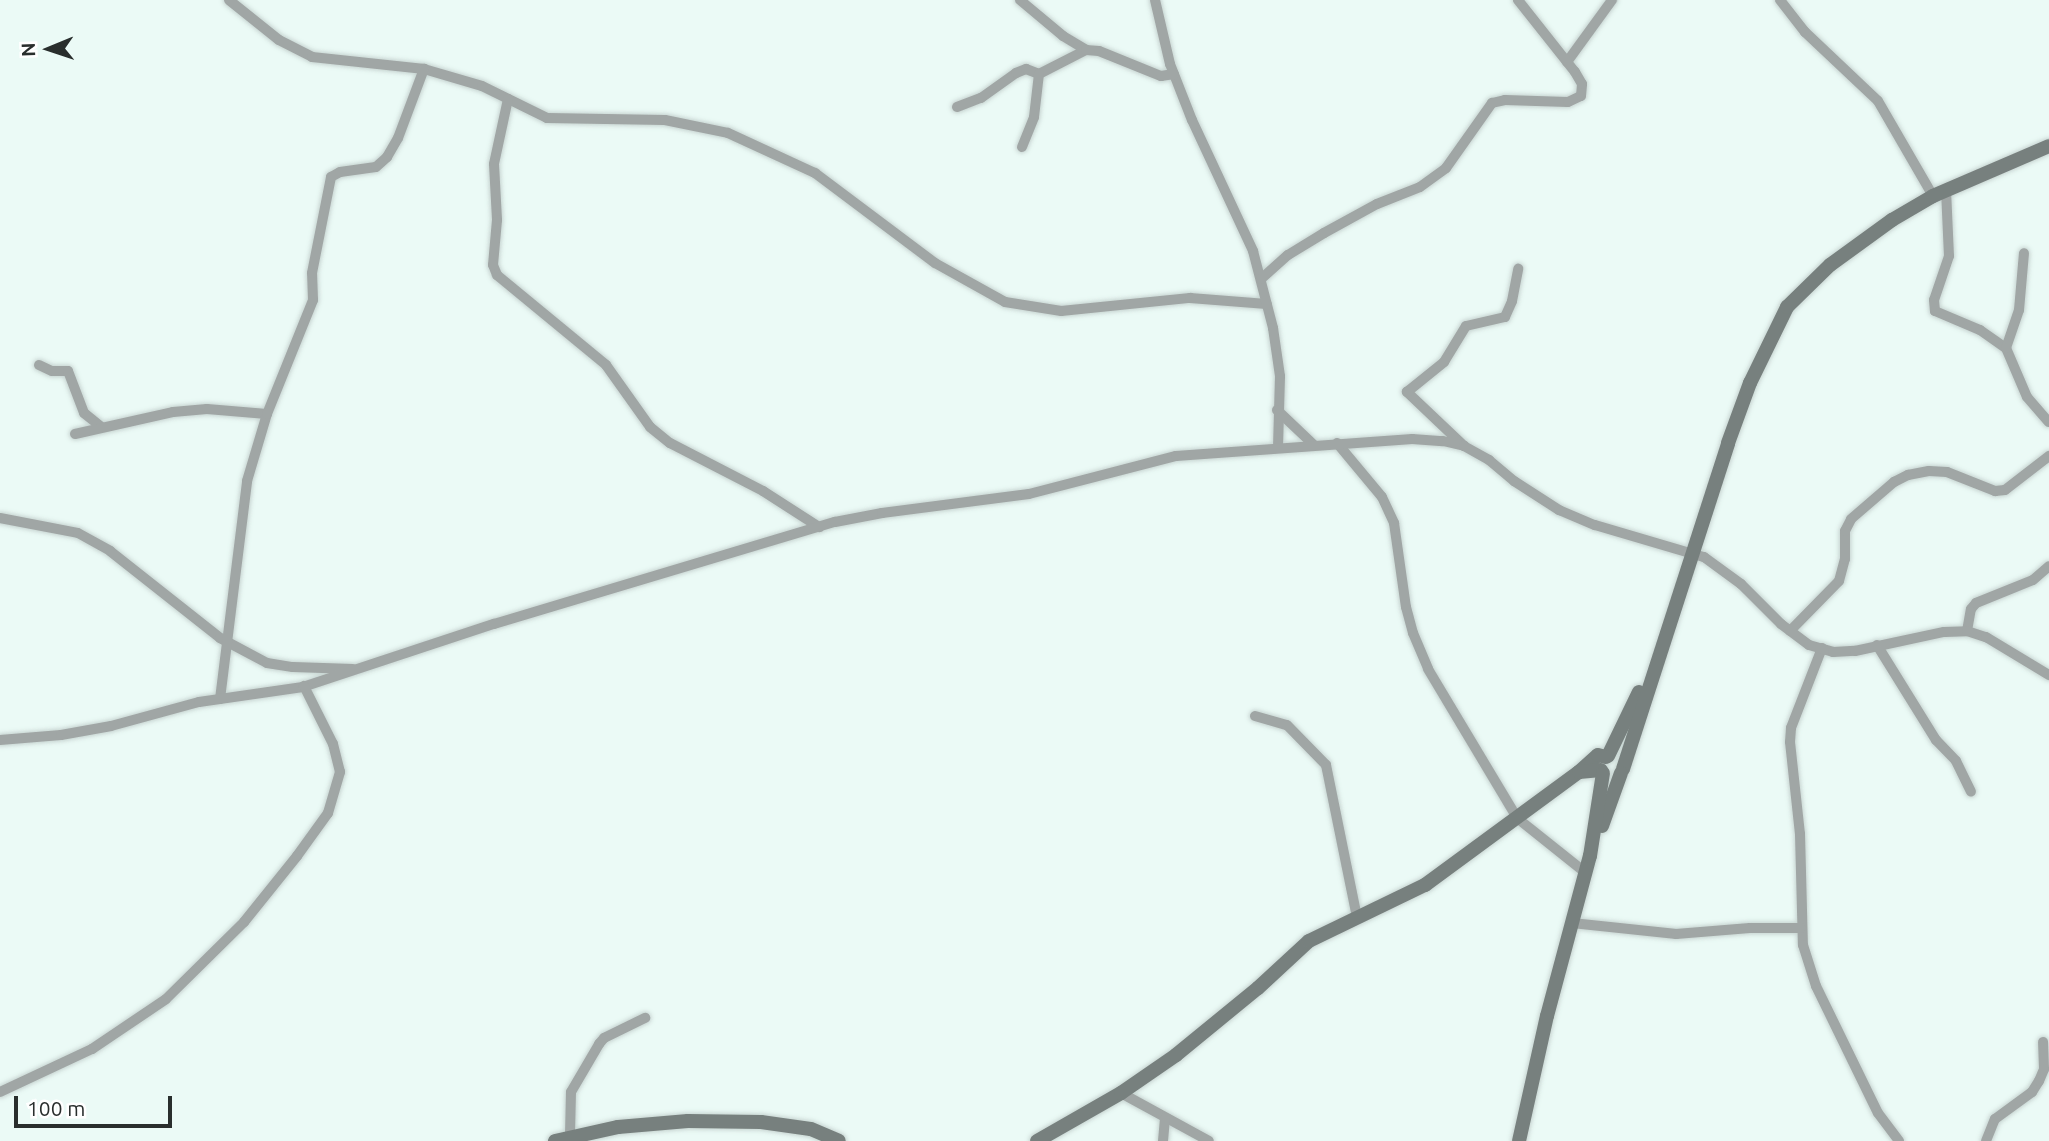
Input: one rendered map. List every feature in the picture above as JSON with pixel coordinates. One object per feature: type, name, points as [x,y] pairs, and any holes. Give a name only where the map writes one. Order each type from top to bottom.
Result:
[{"type":"main road","points":[[1590,856],[1622,771],[1691,551],[1750,383],[1787,307],[1830,265],[1892,220],[1939,193],[2049,146]]},
{"type":"main road","points":[[1519,1141],[1547,1016],[1590,856],[1605,764],[1657,657]]},
{"type":"main road","points":[[1037,1141],[1121,1093],[1186,1047],[1309,941],[1425,885],[1580,772],[1618,757],[1622,771]]},
{"type":"main road","points":[[555,1141],[570,1135],[688,1121],[761,1122],[811,1129],[839,1141]]},
{"type":"street","points":[[229,0],[279,40],[312,57],[424,69],[482,86],[547,118],[665,120],[728,133],[815,173],[935,263],[1004,302],[1061,311],[1190,298],[1267,304]]},
{"type":"street","points":[[1020,0],[1063,36],[1086,50],[1099,51],[1161,76],[1174,74]]},
{"type":"street","points":[[1155,0],[1174,74],[1213,169],[1253,251],[1261,279],[1280,376],[1278,447]]},
{"type":"street","points":[[1261,279],[1288,255],[1334,227],[1377,204],[1420,187],[1446,168],[1492,103],[1505,100],[1568,102],[1581,96],[1582,84],[1518,0]]},
{"type":"street","points":[[1567,62],[1612,0]]},
{"type":"street","points":[[1780,0],[1805,32],[1878,101],[1939,193],[1949,256],[1934,300],[1935,311],[1980,330],[2006,348],[2027,397],[2049,422]]},
{"type":"street","points":[[957,107],[981,98],[1016,73],[1026,69],[1039,74],[1086,50]]},
{"type":"street","points":[[220,699],[247,481],[267,414],[313,300],[312,273],[331,177],[340,172],[376,167],[387,157],[398,138],[424,69]]},
{"type":"street","points":[[1022,147],[1034,117],[1039,74]]},
{"type":"street","points":[[508,99],[494,164],[496,220],[493,265],[497,275],[606,365],[650,427],[670,443],[763,491],[819,527]]},
{"type":"street","points":[[2006,348],[2019,310],[2024,253]]},
{"type":"street","points":[[1518,269],[1512,301],[1505,317],[1466,326],[1444,362],[1407,392],[1464,446],[1489,460],[1514,481],[1559,510],[1595,525],[1691,551],[1719,566],[1809,645],[1833,652],[1855,651],[1944,632],[1967,631],[1986,637],[2047,670]]},
{"type":"street","points":[[40,365],[72,375],[84,413],[89,420],[100,426]]},
{"type":"street","points":[[75,434],[100,426],[207,409],[267,414]]},
{"type":"street","points":[[1277,410],[1314,445]]},
{"type":"street","points":[[0,740],[61,735],[111,726],[220,699],[304,686],[494,624],[819,527],[882,513],[1029,494],[1175,456],[1412,439],[1443,441],[1464,446]]},
{"type":"street","points":[[1337,443],[1382,497],[1399,544],[1402,584],[1413,633],[1428,669],[1517,818],[1586,873]]},
{"type":"street","points":[[1790,631],[1839,581],[1845,559],[1845,531],[1851,519],[1894,482],[1908,474],[1947,472],[1995,491],[2004,490],[2049,456]]},
{"type":"street","points":[[0,518],[78,533],[110,551],[228,643],[267,663],[293,667],[360,669]]},
{"type":"street","points":[[1967,631],[1971,609],[1976,603],[2033,580],[2049,566]]},
{"type":"street","points":[[1877,645],[1936,740],[1956,761],[1971,792]]},
{"type":"street","points":[[1822,648],[1791,728],[1790,741],[1800,834],[1801,928],[1807,964],[1816,986],[1878,1114],[1899,1141]]},
{"type":"street","points":[[0,1092],[92,1049],[166,999],[244,922],[297,856],[328,813],[340,772],[333,744],[304,686]]},
{"type":"street","points":[[1255,716],[1287,725],[1326,765],[1357,917]]},
{"type":"street","points":[[1572,923],[1676,934],[1750,928],[1801,928]]},
{"type":"street","points":[[570,1135],[571,1092],[599,1044],[604,1038],[645,1018]]},
{"type":"street","points":[[1986,1141],[1995,1119],[2032,1092],[2039,1081],[2044,1069],[2043,1042]]},
{"type":"street","points":[[1121,1093],[1209,1141]]},
{"type":"street","points":[[1163,1141],[1165,1118]]}]
